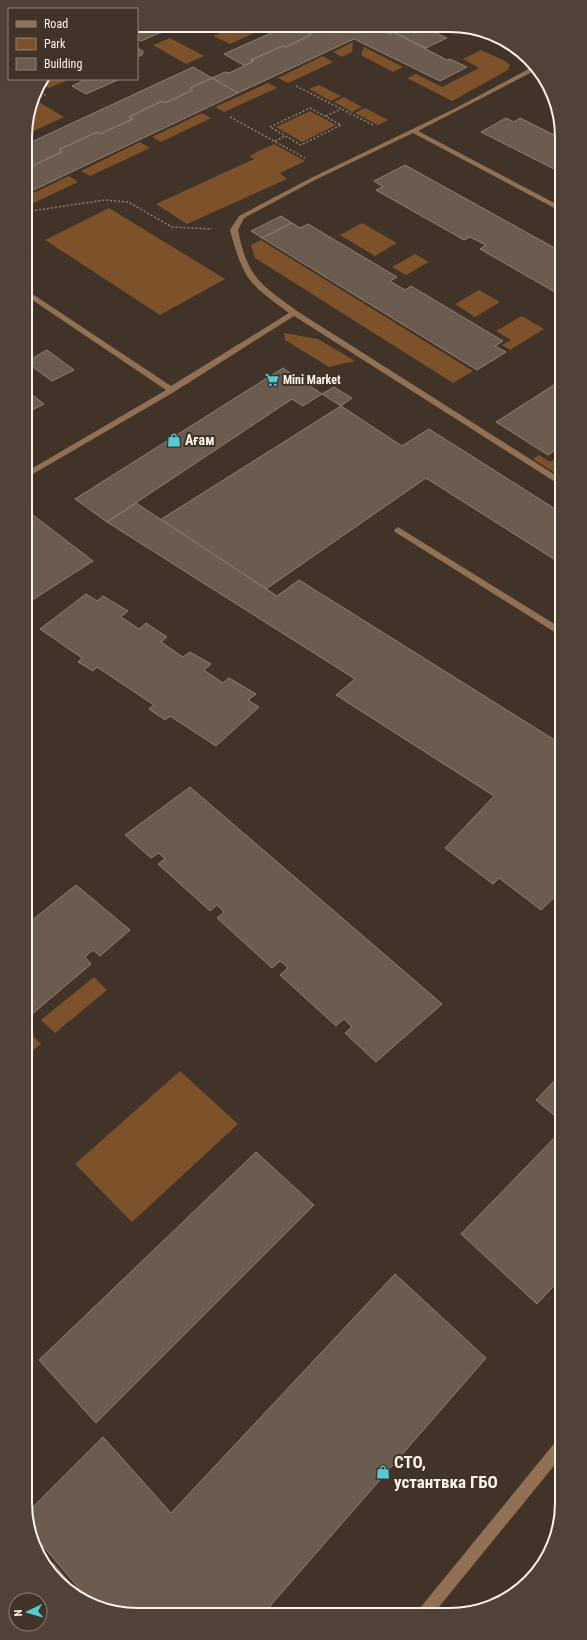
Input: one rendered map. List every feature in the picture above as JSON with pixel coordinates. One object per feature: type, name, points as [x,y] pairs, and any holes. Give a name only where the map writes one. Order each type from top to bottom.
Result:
[{"type":"street","points":[[531,70],[414,131],[252,211],[241,217],[234,230],[238,248],[251,276],[272,296],[294,313],[555,479]]},
{"type":"street","points":[[414,131],[555,206]]},
{"type":"street","points":[[32,295],[171,390]]},
{"type":"street","points":[[32,471],[171,390],[294,313]]},
{"type":"street","points":[[398,530],[555,630]]},
{"type":"street","points":[[429,1608],[555,1454]]},
{"type":"path","points":[[296,86],[379,128]]},
{"type":"path","points":[[310,108],[325,116],[341,125],[301,145],[270,128],[310,108]]},
{"type":"path","points":[[325,116],[341,109]]},
{"type":"path","points":[[230,117],[306,158]]},
{"type":"path","points":[[275,141],[286,136]]},
{"type":"path","points":[[32,211],[105,200],[128,202],[172,227],[234,230]]},
{"type":"green space","points":[[222,32],[254,33],[230,44],[213,36]]},
{"type":"green space","points":[[170,38],[204,56],[186,64],[153,45]]},
{"type":"green space","points":[[353,42],[352,52],[342,57],[333,52]]},
{"type":"green space","points":[[364,47],[403,67],[393,72],[361,55]]},
{"type":"green space","points":[[481,50],[505,61],[510,65],[508,70],[452,101],[407,78],[416,74],[442,87],[479,68],[463,59]]},
{"type":"green space","points":[[323,56],[333,62],[288,83],[278,78]]},
{"type":"green space","points":[[49,80],[68,80],[49,88],[45,86]]},
{"type":"green space","points":[[268,83],[277,88],[224,112],[215,107]]},
{"type":"green space","points":[[319,85],[341,96],[331,101],[309,89]]},
{"type":"green space","points":[[344,97],[362,107],[352,112],[334,102]]},
{"type":"green space","points":[[38,102],[64,117],[32,132],[34,116]]},
{"type":"green space","points":[[365,108],[388,120],[378,125],[355,113]]},
{"type":"green space","points":[[310,111],[336,125],[302,142],[276,127]]},
{"type":"green space","points":[[202,113],[211,118],[161,142],[152,137]]},
{"type":"green space","points":[[140,142],[150,148],[90,176],[81,171]]},
{"type":"green space","points":[[274,144],[305,161],[280,173],[287,179],[187,224],[156,204],[254,159],[249,156]]},
{"type":"green space","points":[[69,176],[78,182],[32,204],[32,194]]},
{"type":"green space","points":[[109,208],[225,279],[160,315],[45,240]]},
{"type":"green space","points":[[362,223],[397,243],[375,256],[340,235]]},
{"type":"green space","points":[[261,240],[473,371],[453,383],[255,258],[251,245]]},
{"type":"green space","points":[[415,254],[429,262],[406,275],[392,267]]},
{"type":"green space","points":[[479,290],[500,302],[475,317],[455,304]]},
{"type":"green space","points":[[522,316],[544,329],[510,350],[502,345],[511,340],[496,331]]},
{"type":"green space","points":[[284,333],[318,339],[355,361],[329,367],[285,340]]},
{"type":"green space","points":[[539,455],[550,462],[555,459],[555,473],[533,459]]},
{"type":"green space","points":[[94,977],[107,990],[55,1033],[41,1020]]},
{"type":"green space","points":[[32,1035],[41,1044],[32,1051]]},
{"type":"green space","points":[[180,1071],[238,1124],[132,1222],[75,1164]]},
{"type":"building","points":[[138,32],[162,32],[141,41],[138,40]]},
{"type":"building","points":[[274,32],[313,32],[309,34],[311,35],[286,47],[283,46],[251,60],[254,61],[245,66],[224,54]]},
{"type":"building","points":[[313,32],[386,32],[390,34],[393,32],[447,60],[450,59],[467,67],[440,81],[354,39],[238,93],[212,78],[225,72],[229,73],[254,61],[251,60],[283,46],[286,47],[311,35],[309,34]]},
{"type":"building","points":[[393,32],[434,32],[447,38],[426,48]]},
{"type":"building","points":[[138,48],[143,51],[142,55],[138,57]]},
{"type":"building","points":[[193,67],[212,78],[190,88],[193,90],[165,103],[162,101],[129,117],[133,119],[100,134],[97,132],[59,150],[62,152],[32,166],[32,142]]},
{"type":"building","points":[[212,78],[238,93],[32,191],[32,166],[62,152],[59,150],[97,132],[100,134],[133,119],[129,117],[162,101],[165,103],[193,90],[190,88]]},
{"type":"building","points":[[85,80],[118,80],[86,94],[72,86]]},
{"type":"building","points":[[506,118],[514,122],[520,118],[555,135],[555,169],[481,132]]},
{"type":"building","points":[[405,165],[555,248],[555,292],[480,249],[486,245],[470,237],[464,240],[376,190],[383,187],[374,181]]},
{"type":"building","points":[[281,216],[292,223],[262,238],[251,231]]},
{"type":"building","points":[[292,223],[300,228],[308,224],[397,277],[390,281],[405,290],[411,286],[503,341],[495,346],[506,352],[477,370],[262,238]]},
{"type":"building","points":[[47,350],[74,370],[52,381],[32,366],[32,359]]},
{"type":"building","points":[[283,368],[322,394],[303,406],[292,399],[107,522],[75,499]]},
{"type":"building","points":[[555,384],[555,450],[548,455],[496,422]]},
{"type":"building","points":[[334,387],[352,398],[341,406],[322,394]]},
{"type":"building","points":[[32,395],[44,404],[32,410]]},
{"type":"building","points":[[341,406],[402,446],[429,429],[555,509],[555,560],[426,478],[266,589],[160,520]]},
{"type":"building","points":[[136,503],[277,596],[299,580],[555,740],[555,897],[541,910],[499,878],[493,884],[445,848],[494,796],[336,695],[355,679],[107,522]]},
{"type":"building","points":[[32,514],[93,561],[32,600]]},
{"type":"building","points":[[86,594],[97,601],[103,596],[128,611],[121,617],[139,629],[146,623],[167,637],[161,642],[183,657],[190,652],[211,664],[204,670],[223,683],[229,678],[256,694],[248,700],[259,707],[216,746],[170,716],[165,720],[149,709],[154,705],[97,667],[93,671],[78,662],[82,658],[40,629]]},
{"type":"building","points":[[190,787],[442,1004],[376,1062],[345,1033],[352,1027],[344,1019],[336,1026],[280,975],[288,968],[284,964],[280,961],[272,968],[217,918],[224,912],[217,905],[210,911],[158,864],[165,859],[159,853],[151,858],[125,835]]},
{"type":"building","points":[[76,885],[130,930],[100,956],[93,950],[89,953],[85,957],[91,964],[32,1014],[32,920]]},
{"type":"building","points":[[555,1080],[555,1116],[536,1100]]},
{"type":"building","points":[[555,1137],[555,1284],[537,1304],[461,1234]]},
{"type":"building","points":[[256,1152],[314,1205],[96,1423],[39,1360]]},
{"type":"building","points":[[395,1274],[486,1358],[268,1608],[130,1608],[116,1606],[97,1600],[83,1593],[40,1543],[34,1524],[32,1508],[103,1437],[171,1513]]},
{"type":"building","points":[[53,1563],[70,1583],[63,1577],[52,1564]]},
{"type":"place","name":"Mini Market","points":[[272,380]]},
{"type":"place","name":"Ағам","points":[[174,440]]},
{"type":"place","name":"СТО, устантвка ГБО","points":[[383,1472]]}]
